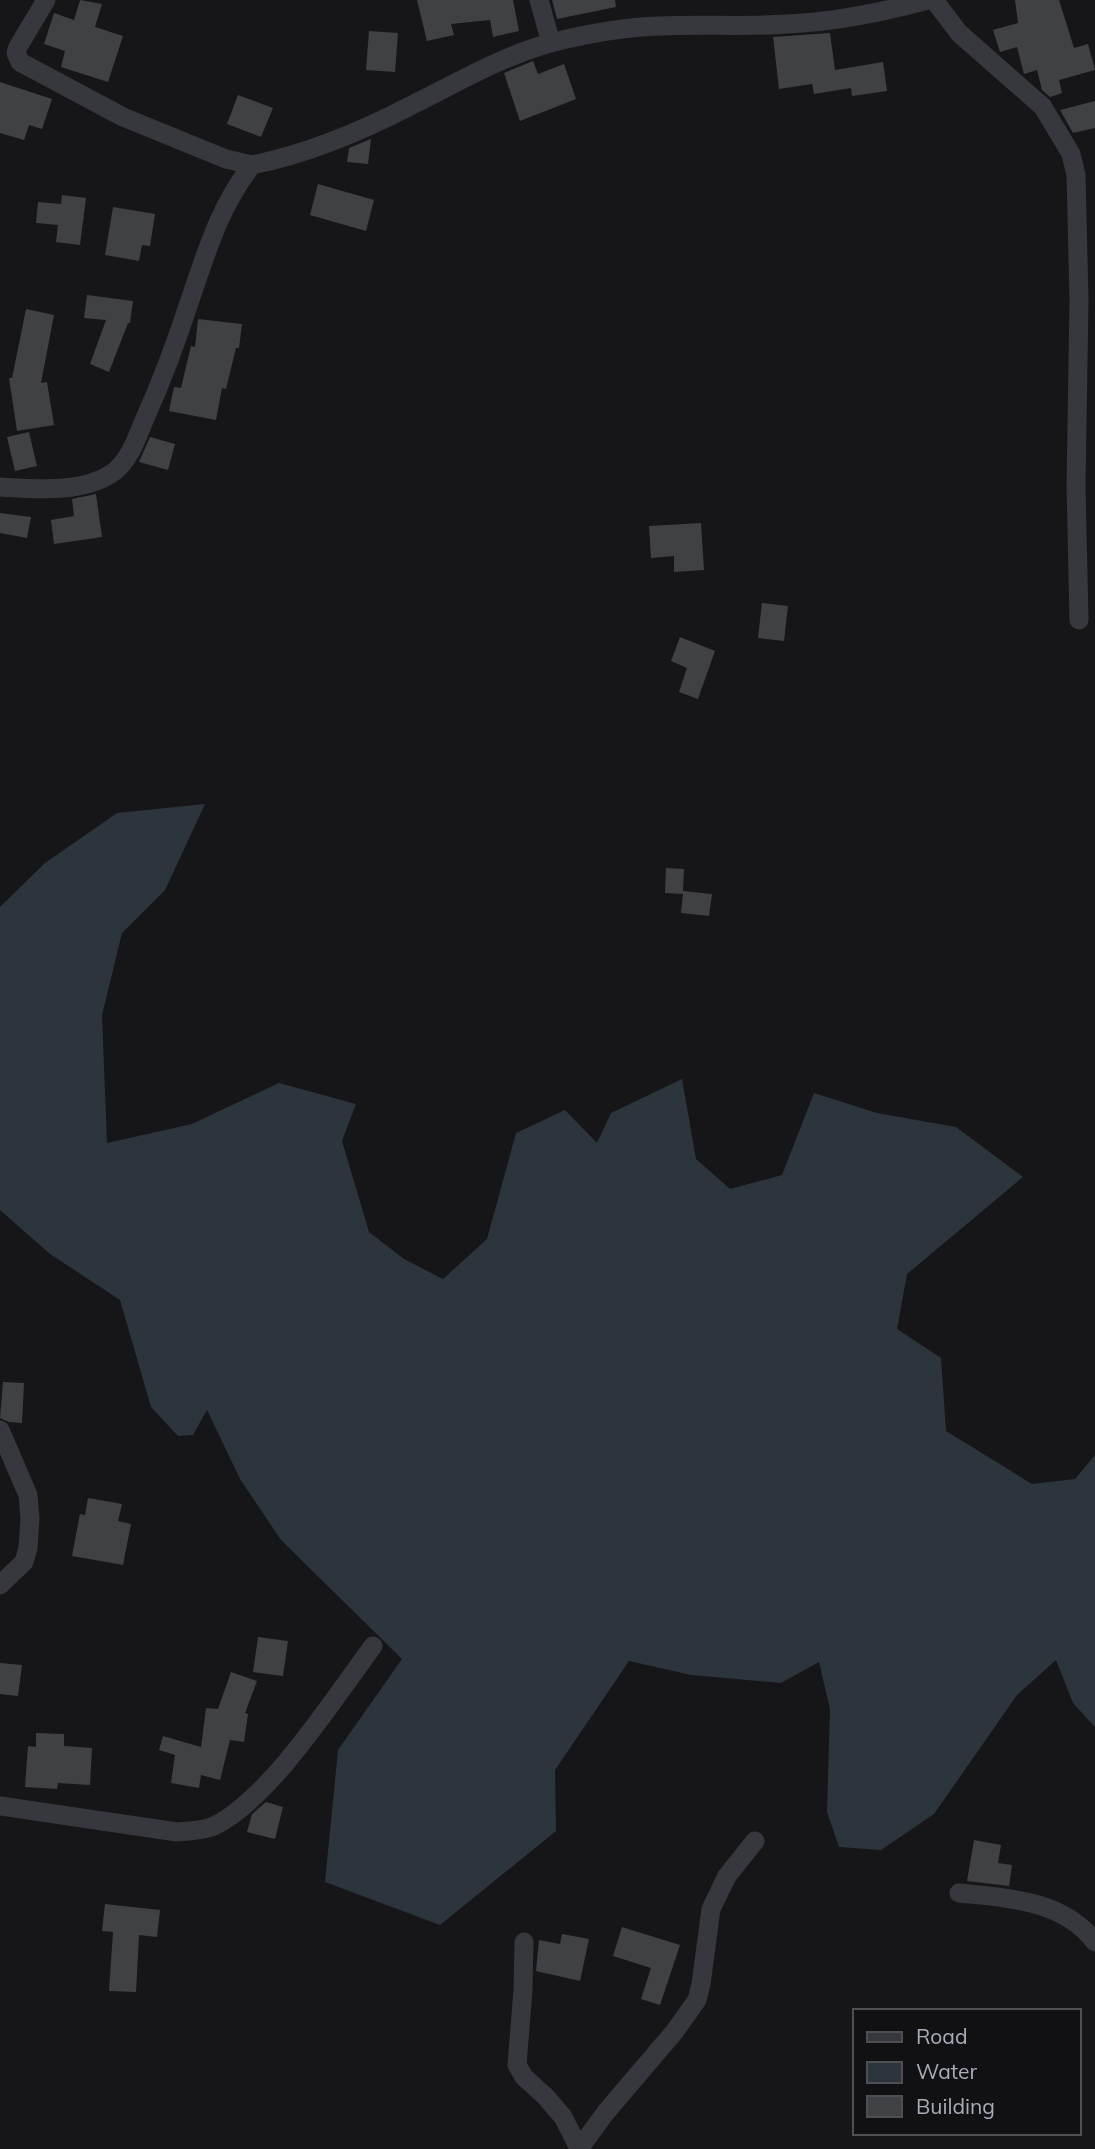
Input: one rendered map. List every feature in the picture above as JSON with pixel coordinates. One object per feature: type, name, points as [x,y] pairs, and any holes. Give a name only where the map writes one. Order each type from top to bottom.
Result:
[{"type":"street","points":[[46,0],[18,47],[16,53],[20,62],[123,117],[226,159],[252,165],[279,160],[333,142],[411,106],[474,72],[518,53],[551,43],[614,30],[659,26],[822,21],[887,11],[928,0]]},
{"type":"street","points":[[539,0],[551,43]]},
{"type":"street","points":[[934,0],[959,33],[1043,107],[1071,154],[1076,175],[1079,300],[1076,486],[1079,620]]},
{"type":"street","points":[[0,487],[49,490],[82,484],[104,478],[116,470],[130,453],[166,370],[218,217],[235,187],[252,165]]},
{"type":"street","points":[[0,1430],[28,1495],[30,1518],[24,1562],[0,1585]]},
{"type":"street","points":[[0,1806],[177,1832],[198,1831],[215,1825],[239,1809],[278,1772],[373,1646]]},
{"type":"street","points":[[524,1942],[517,2065],[524,2077],[546,2096],[563,2117],[579,2148],[675,2031],[697,2000],[712,1909],[727,1876],[755,1841]]},
{"type":"street","points":[[959,1893],[1033,1902],[1054,1910],[1082,1928],[1095,1942]]},
{"type":"water","points":[[205,804],[165,890],[122,933],[102,1015],[107,1143],[192,1124],[279,1083],[356,1104],[342,1141],[369,1232],[404,1259],[443,1279],[487,1239],[516,1133],[565,1110],[597,1143],[611,1113],[682,1079],[696,1159],[730,1189],[782,1175],[814,1093],[877,1113],[956,1127],[1023,1177],[907,1274],[897,1329],[941,1358],[946,1431],[1032,1484],[1075,1479],[1095,1455],[1095,1727],[1073,1703],[1056,1660],[1017,1695],[934,1814],[881,1850],[839,1847],[827,1812],[830,1709],[819,1662],[781,1683],[691,1675],[629,1661],[555,1770],[556,1831],[440,1925],[325,1882],[338,1750],[402,1659],[281,1540],[240,1479],[207,1410],[193,1435],[178,1436],[151,1407],[120,1300],[50,1254],[0,1210],[0,907],[45,863],[117,813]]},
{"type":"building","points":[[80,0],[102,4],[95,27],[123,36],[108,82],[61,67],[65,51],[44,44],[54,13],[74,20]]},
{"type":"building","points":[[417,0],[513,0],[519,31],[493,37],[490,20],[451,24],[454,35],[427,41]]},
{"type":"building","points":[[552,0],[615,0],[616,7],[557,19]]},
{"type":"building","points":[[1015,0],[1059,0],[1074,48],[1088,44],[1095,70],[1059,80],[1062,93],[1050,97],[1042,90],[1037,70],[1024,74],[1017,47],[1000,52],[993,30],[1018,23]]},
{"type":"building","points":[[369,31],[398,33],[395,72],[366,70]]},
{"type":"building","points":[[830,33],[835,70],[883,62],[887,91],[852,96],[851,88],[814,94],[812,84],[779,89],[773,37]]},
{"type":"building","points":[[533,61],[538,74],[564,64],[576,99],[520,121],[504,73]]},
{"type":"building","points":[[0,82],[52,99],[42,129],[29,125],[24,140],[0,133]]},
{"type":"building","points":[[238,95],[273,108],[261,137],[227,124]]},
{"type":"building","points":[[1095,101],[1095,128],[1073,133],[1060,110]]},
{"type":"building","points":[[371,139],[368,164],[347,162],[349,148]]},
{"type":"building","points":[[318,184],[374,200],[366,231],[310,215]]},
{"type":"building","points":[[62,195],[86,198],[80,245],[56,242],[58,225],[36,223],[38,202],[61,204]]},
{"type":"building","points":[[113,207],[155,214],[150,246],[142,245],[139,261],[105,255]]},
{"type":"building","points":[[87,295],[133,301],[130,323],[109,372],[90,364],[106,320],[84,318]]},
{"type":"building","points":[[26,309],[54,315],[41,383],[47,382],[54,425],[17,431],[9,378],[12,378]]},
{"type":"building","points":[[198,319],[242,324],[239,348],[236,348],[226,389],[222,388],[216,420],[169,411],[174,387],[181,388],[191,346],[195,347]]},
{"type":"building","points":[[29,432],[37,466],[15,471],[7,437]]},
{"type":"building","points":[[150,437],[175,444],[168,470],[139,462]]},
{"type":"building","points":[[96,494],[102,537],[54,544],[51,520],[74,516],[72,499]]},
{"type":"building","points":[[0,513],[31,517],[27,538],[0,533]]},
{"type":"building","points":[[701,523],[704,570],[674,572],[674,556],[651,558],[649,526]]},
{"type":"building","points":[[762,603],[788,606],[784,641],[758,638]]},
{"type":"building","points":[[680,637],[715,651],[698,699],[679,692],[687,668],[671,661]]},
{"type":"building","points":[[666,868],[684,869],[683,891],[712,894],[709,916],[681,913],[683,894],[665,893]]},
{"type":"building","points":[[3,1382],[24,1383],[22,1423],[0,1418]]},
{"type":"building","points":[[88,1498],[122,1504],[118,1521],[131,1524],[123,1565],[72,1556],[80,1514],[85,1515]]},
{"type":"building","points":[[258,1637],[288,1641],[283,1676],[253,1672]]},
{"type":"building","points":[[0,1663],[22,1665],[18,1696],[0,1694]]},
{"type":"building","points":[[231,1672],[257,1681],[245,1713],[248,1714],[244,1742],[230,1740],[220,1780],[201,1775],[199,1788],[171,1783],[175,1755],[159,1750],[163,1736],[201,1747],[206,1708],[218,1709]]},
{"type":"building","points":[[36,1733],[64,1734],[64,1746],[92,1748],[90,1785],[58,1783],[57,1789],[25,1787],[28,1746],[36,1747]]},
{"type":"building","points":[[266,1802],[283,1807],[275,1839],[247,1832],[252,1814]]},
{"type":"building","points":[[974,1840],[1001,1845],[998,1863],[1012,1865],[1009,1886],[967,1881]]},
{"type":"building","points":[[105,1904],[160,1910],[157,1937],[139,1935],[136,1992],[109,1991],[113,1932],[102,1931]]},
{"type":"building","points":[[622,1927],[680,1945],[660,2005],[641,1999],[651,1968],[613,1956]]},
{"type":"building","points":[[562,1934],[589,1939],[580,1981],[536,1971],[539,1940],[560,1944]]}]
